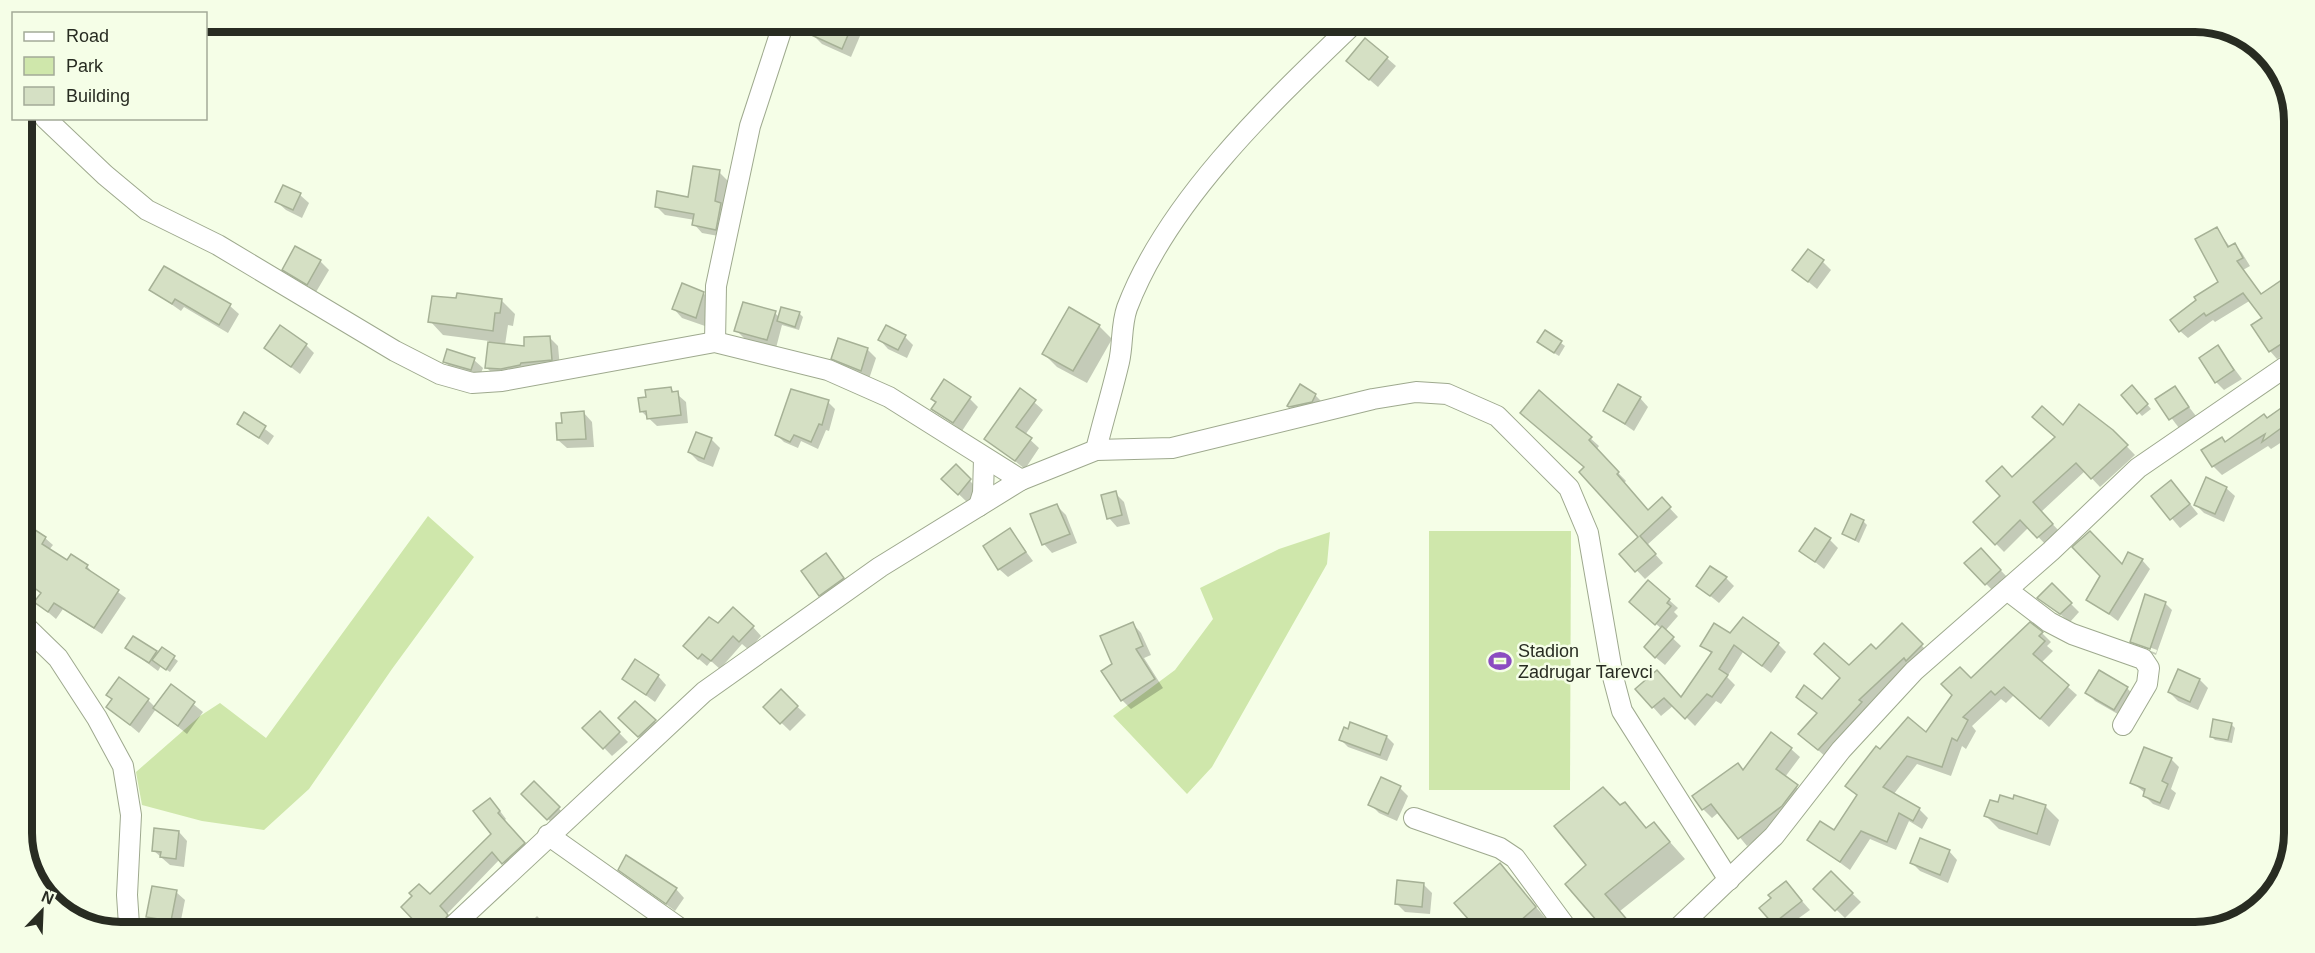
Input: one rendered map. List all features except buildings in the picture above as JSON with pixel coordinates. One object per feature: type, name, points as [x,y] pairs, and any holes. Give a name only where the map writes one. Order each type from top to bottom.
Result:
[{"type":"street","points":[[715,342],[716,286],[750,126],[781,32]]},
{"type":"street","points":[[1096,450],[1119,360],[1126,310],[1152,252],[1183,207],[1229,152],[1295,80],[1345,32]]},
{"type":"street","points":[[47,120],[105,176],[147,210],[218,245],[395,351],[440,374],[471,383],[502,381],[715,342],[828,370],[889,397],[963,442],[984,459],[1021,480]]},
{"type":"street","points":[[1686,922],[1774,836],[1876,710],[1914,671],[2007,590],[2138,468],[2283,368]]},
{"type":"street","points":[[457,922],[704,692],[880,567],[1021,480],[1096,450],[1172,448],[1373,399],[1416,392],[1447,394],[1497,416],[1569,488],[1588,533],[1613,677],[1622,711],[1729,880]]},
{"type":"street","points":[[979,506],[983,493],[984,459]]},
{"type":"street","points":[[2007,590],[2049,622],[2072,634],[2144,658],[2149,668],[2147,684],[2122,725]]},
{"type":"street","points":[[32,633],[58,658],[97,718],[123,766],[131,815],[127,895],[129,922]]},
{"type":"street","points":[[1414,818],[1500,848],[1515,858],[1562,922]]},
{"type":"street","points":[[548,835],[671,922]]},
{"type":"green space","points":[[428,516],[474,557],[392,669],[309,789],[264,830],[202,821],[142,805],[136,772],[200,716],[220,703],[266,738]]},
{"type":"green space","name":"Stadion Zadrugar Tarevci","points":[[1429,531],[1571,531],[1570,790],[1429,790]]},
{"type":"green space","points":[[1330,532],[1327,564],[1212,767],[1187,794],[1113,716],[1175,670],[1213,619],[1200,588],[1279,549]]},
{"type":"place","name":"Stadion Zadrugar Tarevci","points":[[1500,661]]}]
